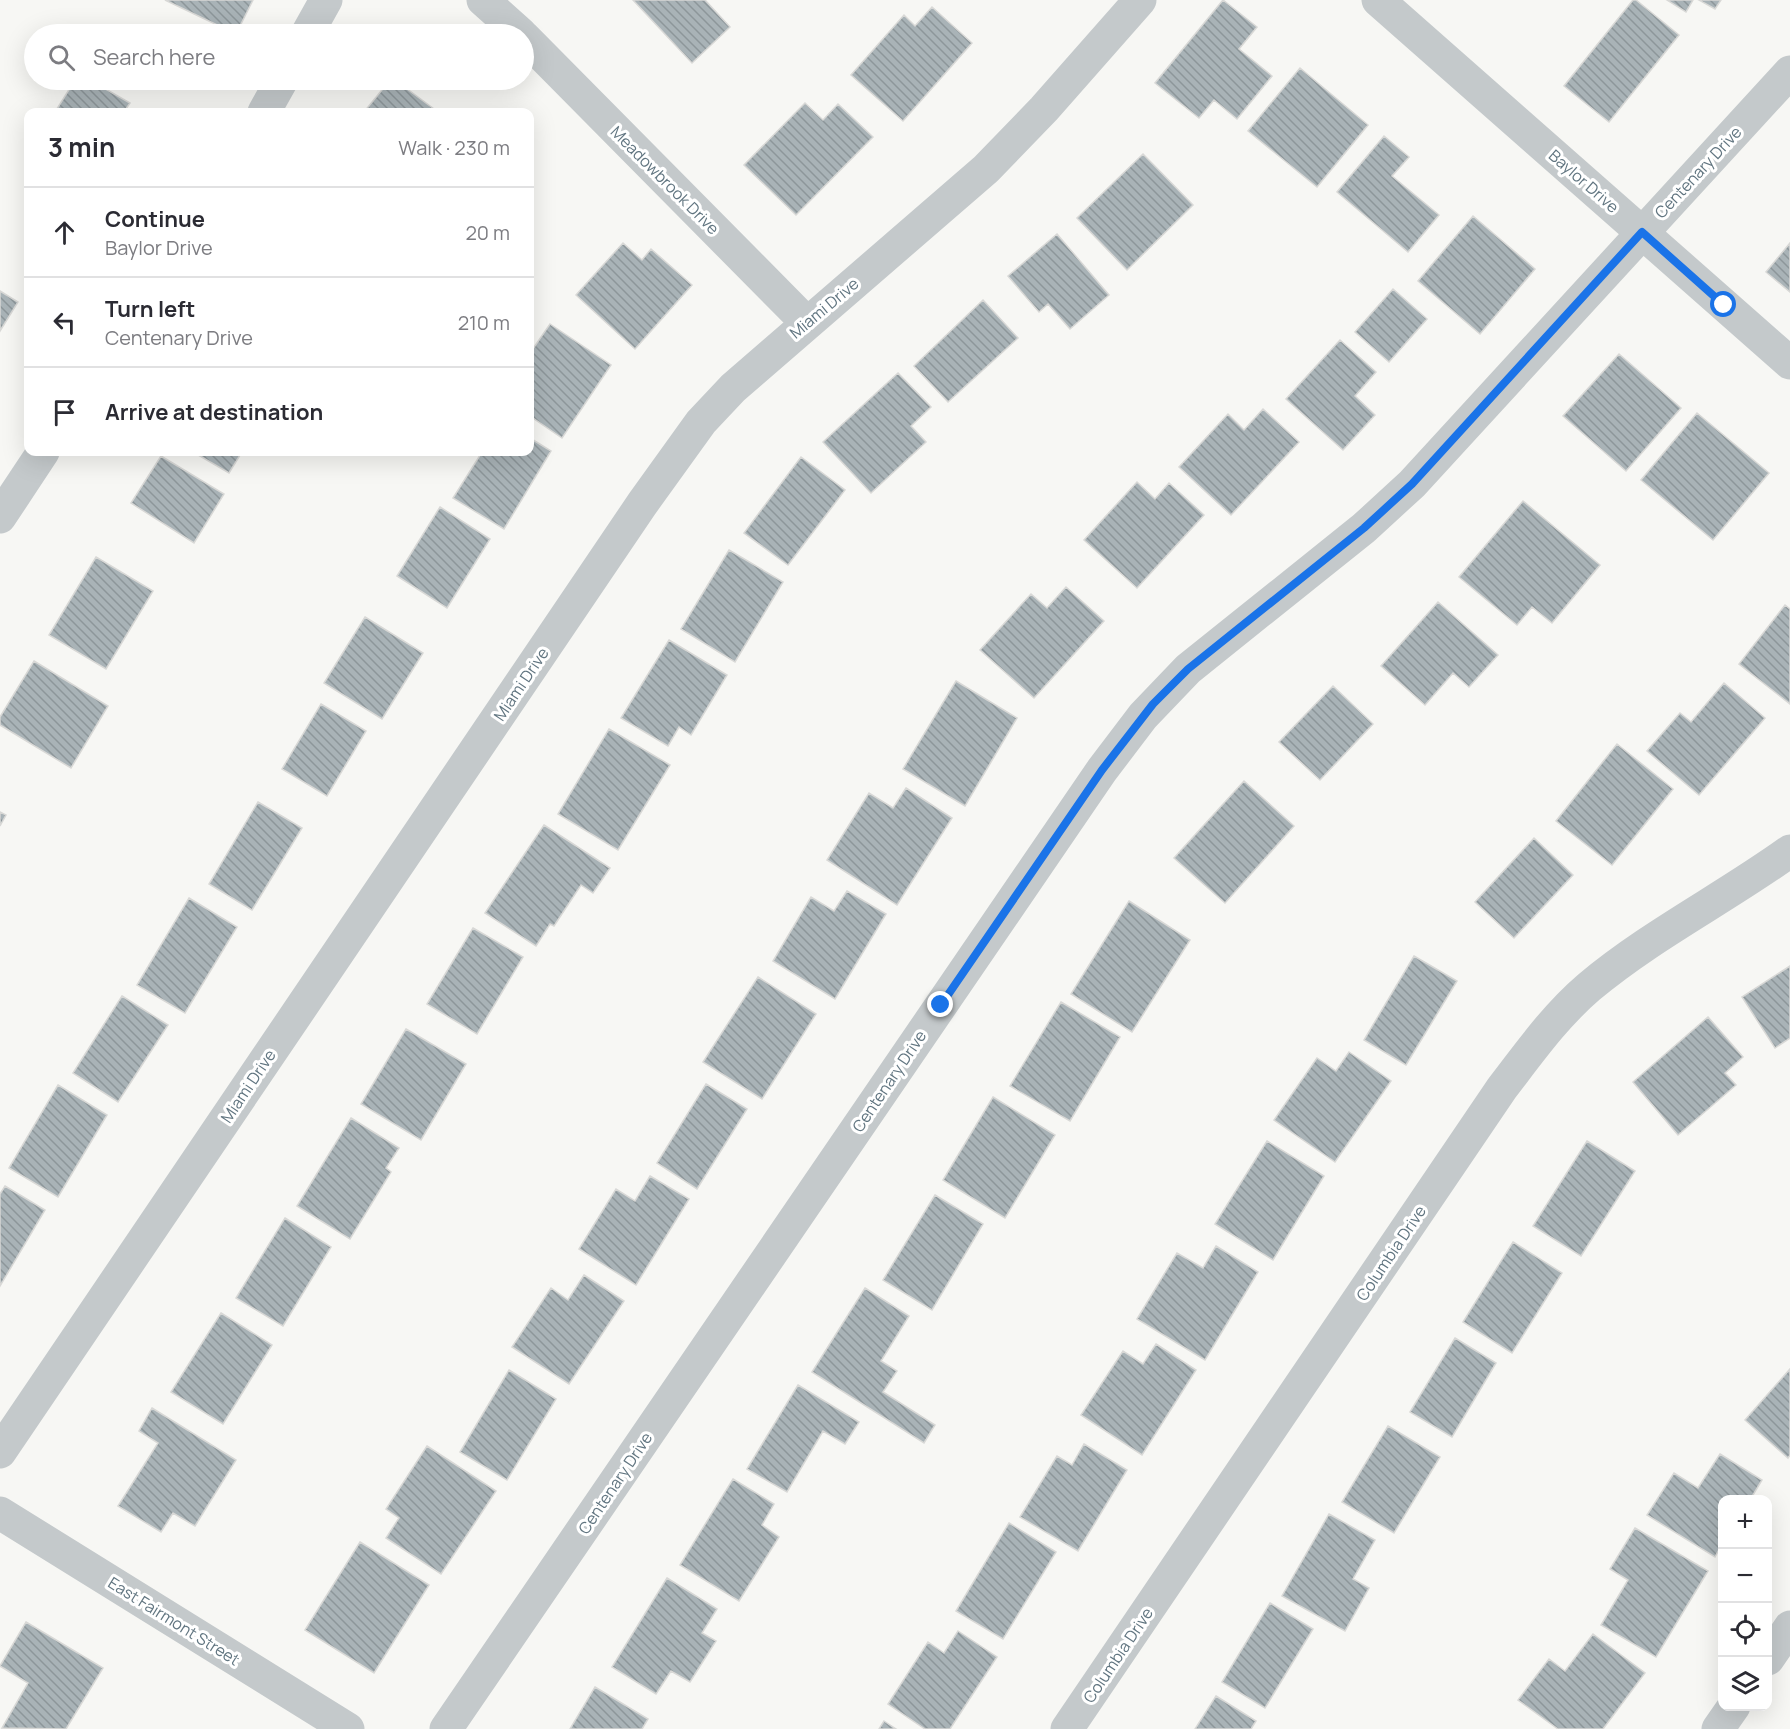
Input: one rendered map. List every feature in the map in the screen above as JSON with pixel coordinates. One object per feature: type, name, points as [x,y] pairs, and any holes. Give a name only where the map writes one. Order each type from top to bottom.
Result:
[{"type":"street","points":[[313,24],[327,0]]},
{"type":"street","name":"Meadowbrook Drive","points":[[483,0],[509,24]]},
{"type":"street","name":"Miami Drive","points":[[0,1452],[672,460],[701,422],[733,388],[966,188],[1044,109],[1140,0]]},
{"type":"street","name":"Baylor Drive","points":[[1378,0],[1790,363]]},
{"type":"street","name":"Meadowbrook Drive","points":[[534,48],[807,323]]},
{"type":"street","name":"Centenary Drive","points":[[446,1729],[1102,770],[1131,731],[1153,704],[1188,669],[1364,528],[1412,484],[1790,72]]},
{"type":"street","points":[[266,108],[276,90]]},
{"type":"street","points":[[0,518],[40,456]]},
{"type":"street","name":"Columbia Drive","points":[[1067,1729],[1530,1050],[1559,1016],[1617,964],[1790,851]]},
{"type":"street","name":"East Fairmont Street","points":[[0,1513],[348,1729]]},
{"type":"street","points":[[1768,1657],[1790,1628]]},
{"type":"street","points":[[1718,1729],[1731,1711]]},
{"type":"building","points":[[165,0],[253,0],[241,24],[215,24]]},
{"type":"building","points":[[633,0],[705,0],[730,27],[692,63]]},
{"type":"building","points":[[1223,0],[1257,27],[1239,49],[1272,76],[1237,119],[1214,100],[1199,118],[1155,83]]},
{"type":"building","points":[[1633,0],[1636,0],[1679,35],[1609,122],[1564,86]]},
{"type":"building","points":[[1667,0],[1693,0],[1686,12]]},
{"type":"building","points":[[1699,0],[1721,0],[1715,9]]},
{"type":"building","points":[[932,7],[972,43],[903,121],[851,75],[904,15],[915,26]]},
{"type":"building","points":[[1300,68],[1368,125],[1317,187],[1248,131]]},
{"type":"building","points":[[69,90],[107,90],[130,103],[127,108],[58,108]]},
{"type":"building","points":[[382,90],[408,90],[433,108],[367,108]]},
{"type":"building","points":[[805,103],[823,120],[838,104],[873,137],[796,215],[744,165]]},
{"type":"building","points":[[1384,136],[1409,157],[1392,176],[1439,215],[1408,252],[1337,192]]},
{"type":"building","points":[[1143,154],[1193,205],[1127,270],[1077,218]]},
{"type":"building","points":[[1473,216],[1535,269],[1480,334],[1418,281]]},
{"type":"building","points":[[1057,234],[1109,295],[1070,329],[1048,304],[1039,312],[1008,276]]},
{"type":"building","points":[[623,243],[642,260],[651,249],[692,285],[635,349],[576,295]]},
{"type":"building","points":[[1790,243],[1790,292],[1766,272]]},
{"type":"building","points":[[1393,289],[1427,319],[1389,362],[1355,332]]},
{"type":"building","points":[[0,291],[18,302],[0,331]]},
{"type":"building","points":[[983,300],[1018,338],[948,402],[914,366]]},
{"type":"building","points":[[550,324],[611,365],[562,438],[534,419],[534,347]]},
{"type":"building","points":[[1340,340],[1376,372],[1355,396],[1375,415],[1343,450],[1286,399]]},
{"type":"building","points":[[1619,354],[1681,408],[1626,471],[1563,416]]},
{"type":"building","points":[[898,373],[931,407],[911,426],[926,442],[871,493],[823,442]]},
{"type":"building","points":[[1263,409],[1299,442],[1231,515],[1179,467],[1228,414],[1244,430]]},
{"type":"building","points":[[1697,413],[1769,473],[1713,540],[1641,480]]},
{"type":"building","points":[[534,440],[551,451],[504,529],[453,498],[479,456],[534,456]]},
{"type":"building","points":[[161,456],[224,494],[194,543],[131,503]]},
{"type":"building","points":[[200,456],[240,456],[229,473]]},
{"type":"building","points":[[801,457],[845,490],[788,565],[744,533]]},
{"type":"building","points":[[1137,482],[1155,499],[1169,483],[1204,515],[1137,588],[1084,540]]},
{"type":"building","points":[[1523,501],[1600,565],[1552,623],[1532,607],[1517,625],[1459,577]]},
{"type":"building","points":[[440,507],[490,539],[447,608],[397,576]]},
{"type":"building","points":[[729,550],[783,582],[735,662],[681,629]]},
{"type":"building","points":[[96,557],[153,591],[106,669],[49,635]]},
{"type":"building","points":[[1066,587],[1104,621],[1034,698],[980,650],[1031,594],[1047,608]]},
{"type":"building","points":[[1438,602],[1498,655],[1469,687],[1453,673],[1425,705],[1381,666]]},
{"type":"building","points":[[1785,605],[1790,609],[1790,704],[1739,664]]},
{"type":"building","points":[[365,617],[423,653],[382,719],[324,683]]},
{"type":"building","points":[[669,640],[727,675],[691,735],[679,727],[668,746],[621,718]]},
{"type":"building","points":[[34,661],[108,706],[71,768],[0,725],[0,717]]},
{"type":"building","points":[[956,681],[1017,718],[965,806],[903,769]]},
{"type":"building","points":[[1724,683],[1765,718],[1699,795],[1647,751],[1680,713],[1691,722]]},
{"type":"building","points":[[1333,686],[1373,724],[1320,780],[1279,742]]},
{"type":"building","points":[[321,704],[366,731],[327,796],[282,769]]},
{"type":"building","points":[[609,729],[670,765],[618,850],[558,814]]},
{"type":"building","points":[[1617,744],[1673,789],[1612,865],[1556,821]]},
{"type":"building","points":[[1244,781],[1294,826],[1225,903],[1174,858]]},
{"type":"building","points":[[906,788],[952,818],[897,905],[827,860],[869,793],[893,808]]},
{"type":"building","points":[[258,802],[302,828],[252,910],[209,884]]},
{"type":"building","points":[[0,812],[6,815],[0,826]]},
{"type":"building","points":[[544,825],[610,868],[593,893],[581,885],[554,926],[550,924],[536,946],[485,913]]},
{"type":"building","points":[[1534,838],[1573,875],[1514,938],[1475,902]]},
{"type":"building","points":[[847,891],[886,914],[835,999],[773,961],[811,897],[834,911]]},
{"type":"building","points":[[189,898],[237,927],[185,1013],[137,985]]},
{"type":"building","points":[[1129,901],[1190,940],[1132,1032],[1071,994]]},
{"type":"building","points":[[473,928],[523,957],[477,1034],[427,1004]]},
{"type":"building","points":[[1414,956],[1457,981],[1406,1065],[1364,1040]]},
{"type":"building","points":[[1790,966],[1790,1038],[1775,1048],[1742,997]]},
{"type":"building","points":[[758,977],[816,1014],[762,1099],[703,1062]]},
{"type":"building","points":[[122,996],[168,1025],[118,1102],[73,1073]]},
{"type":"building","points":[[1061,1002],[1120,1037],[1070,1121],[1010,1086]]},
{"type":"building","points":[[1708,1017],[1743,1057],[1725,1073],[1736,1085],[1678,1135],[1633,1082]]},
{"type":"building","points":[[406,1029],[466,1064],[421,1140],[361,1104]]},
{"type":"building","points":[[1349,1052],[1391,1081],[1335,1162],[1274,1120],[1317,1058],[1336,1071]]},
{"type":"building","points":[[706,1084],[747,1109],[697,1189],[657,1163]]},
{"type":"building","points":[[58,1085],[107,1115],[58,1197],[9,1168]]},
{"type":"building","points":[[993,1097],[1055,1135],[1005,1218],[943,1180]]},
{"type":"building","points":[[351,1118],[399,1148],[386,1168],[391,1172],[350,1239],[297,1206]]},
{"type":"building","points":[[1267,1141],[1324,1176],[1273,1260],[1215,1224]]},
{"type":"building","points":[[1587,1141],[1635,1171],[1581,1256],[1533,1226]]},
{"type":"building","points":[[650,1176],[689,1199],[636,1285],[579,1249],[616,1189],[635,1201]]},
{"type":"building","points":[[5,1186],[45,1210],[0,1286],[0,1194]]},
{"type":"building","points":[[935,1195],[983,1224],[932,1310],[883,1280]]},
{"type":"building","points":[[285,1218],[331,1247],[283,1326],[236,1298]]},
{"type":"building","points":[[1513,1242],[1562,1273],[1512,1353],[1463,1322]]},
{"type":"building","points":[[1216,1246],[1258,1272],[1205,1360],[1137,1319],[1177,1253],[1203,1268]]},
{"type":"building","points":[[584,1275],[624,1301],[569,1384],[512,1347],[551,1288],[568,1300]]},
{"type":"building","points":[[865,1288],[909,1316],[881,1361],[897,1371],[883,1392],[935,1425],[924,1443],[812,1372]]},
{"type":"building","points":[[221,1313],[272,1345],[223,1424],[171,1392]]},
{"type":"building","points":[[1455,1338],[1496,1363],[1452,1437],[1410,1412]]},
{"type":"building","points":[[1156,1344],[1196,1370],[1142,1455],[1081,1415],[1123,1351],[1143,1364]]},
{"type":"building","points":[[1790,1369],[1790,1455],[1788,1458],[1745,1420]]},
{"type":"building","points":[[509,1370],[556,1399],[507,1480],[460,1452]]},
{"type":"building","points":[[798,1385],[859,1422],[845,1444],[823,1431],[787,1492],[747,1469]]},
{"type":"building","points":[[152,1408],[236,1460],[195,1526],[173,1513],[161,1532],[118,1506],[158,1443],[139,1431]]},
{"type":"building","points":[[1388,1426],[1440,1457],[1394,1533],[1342,1502]]},
{"type":"building","points":[[1084,1444],[1127,1470],[1078,1551],[1020,1517],[1057,1456],[1072,1465]]},
{"type":"building","points":[[427,1446],[496,1491],[441,1574],[386,1538],[399,1518],[386,1509]]},
{"type":"building","points":[[1720,1454],[1762,1480],[1753,1495],[1718,1495],[1718,1551],[1715,1557],[1647,1515],[1674,1473],[1698,1488]]},
{"type":"building","points":[[733,1479],[774,1504],[762,1525],[779,1537],[739,1601],[680,1565]]},
{"type":"building","points":[[1329,1514],[1375,1540],[1353,1579],[1369,1588],[1345,1631],[1282,1596]]},
{"type":"building","points":[[1009,1523],[1056,1552],[1003,1639],[956,1611]]},
{"type":"building","points":[[1635,1528],[1708,1571],[1656,1657],[1601,1625],[1628,1580],[1610,1569]]},
{"type":"building","points":[[360,1542],[429,1585],[374,1673],[305,1630]]},
{"type":"building","points":[[667,1578],[717,1609],[702,1633],[716,1641],[690,1682],[671,1671],[656,1694],[612,1667]]},
{"type":"building","points":[[1270,1603],[1313,1629],[1265,1708],[1222,1682]]},
{"type":"building","points":[[26,1622],[103,1668],[66,1729],[2,1728],[28,1683],[0,1666]]},
{"type":"building","points":[[958,1631],[997,1657],[950,1729],[925,1729],[888,1704],[928,1642],[944,1653]]},
{"type":"building","points":[[1593,1634],[1645,1673],[1603,1729],[1558,1729],[1518,1700],[1549,1659],[1565,1671]]},
{"type":"building","points":[[595,1687],[648,1719],[642,1729],[570,1729]]},
{"type":"building","points":[[1216,1696],[1256,1721],[1251,1729],[1195,1729]]},
{"type":"building","points":[[884,1721],[896,1729],[879,1729]]},
{"type":"route","points":[[941,1005],[1102,770],[1153,704],[1188,669],[1364,528],[1412,484],[1642,232],[1724,305]]}]
